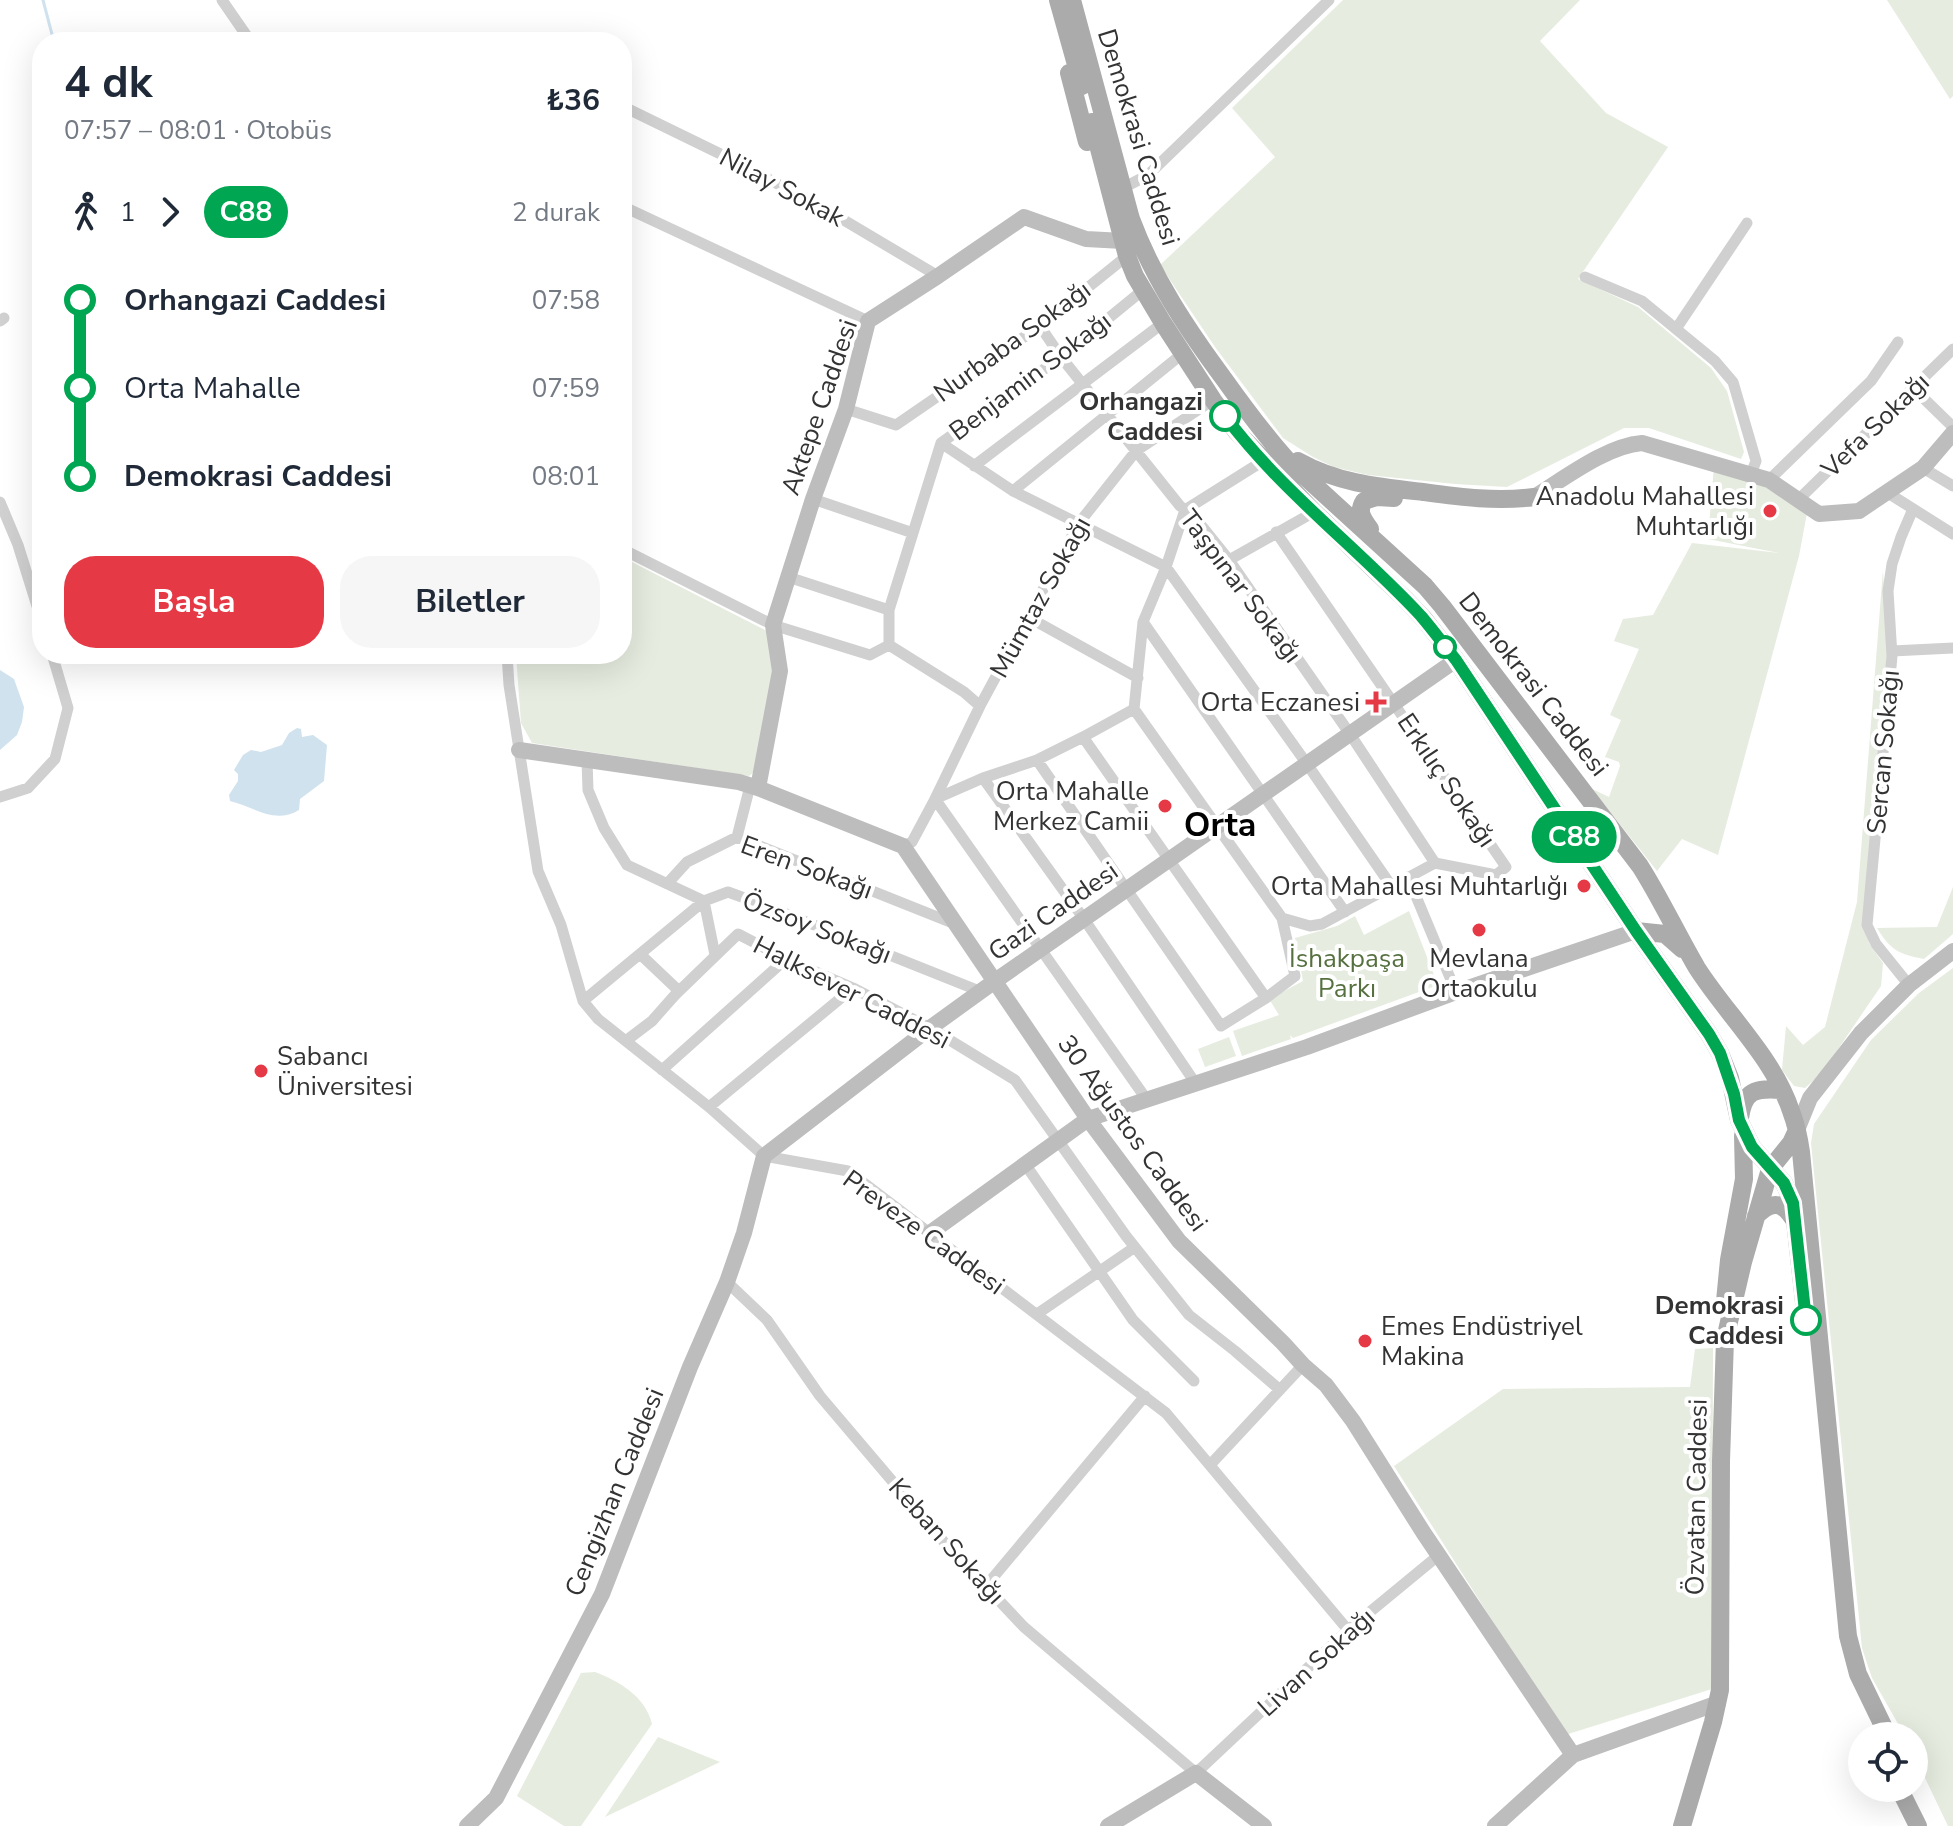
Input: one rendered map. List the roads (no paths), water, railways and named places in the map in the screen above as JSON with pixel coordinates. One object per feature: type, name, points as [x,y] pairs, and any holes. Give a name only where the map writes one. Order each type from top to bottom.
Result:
[{"type":"main road","points":[[1050,0],[1102,197],[1107,202],[1118,195]]},
{"type":"main road","name":"Demokrasi Caddesi","points":[[1058,0],[1118,195],[1163,290],[1270,454],[1314,512],[1424,619],[1456,660],[1636,931],[1709,1034],[1720,1053],[1741,1124],[1752,1147],[1784,1183],[1791,1197],[1797,1225],[1840,1656],[1845,1676],[1867,1722]]},
{"type":"main road","name":"Demokrasi Caddesi","points":[[1072,0],[1118,195],[1125,249],[1135,276],[1182,354],[1236,431],[1270,454],[1289,462],[1425,586],[1640,866],[1699,970],[1770,1068],[1791,1108],[1801,1152],[1848,1636],[1858,1674],[1881,1722]]},
{"type":"main road","points":[[1270,454],[1327,475],[1378,487],[1482,499],[1534,497]]},
{"type":"main road","points":[[1341,538],[1338,528],[1345,500],[1359,489],[1378,487]]},
{"type":"main road","points":[[1389,553],[1362,519],[1361,506],[1369,498],[1506,508],[1534,497]]},
{"type":"main road","points":[[1456,626],[1462,647],[1456,660]]},
{"type":"main road","points":[[1636,931],[1671,937],[1699,970]]},
{"type":"main road","points":[[1725,1339],[1726,1282],[1744,1179],[1742,1103],[1756,1090],[1782,1090]]},
{"type":"main road","points":[[1770,1169],[1791,1143],[1797,1130]]},
{"type":"main road","points":[[1752,1147],[1763,1153],[1783,1152]]},
{"type":"main road","name":"Özvatan Caddesi","points":[[1682,1826],[1718,1703],[1725,1339],[1770,1169]]},
{"type":"main road","points":[[1756,1216],[1768,1206],[1778,1205],[1788,1210],[1797,1225]]},
{"type":"main road","points":[[1906,1802],[1918,1826]]},
{"type":"main road","points":[[1920,1802],[1932,1826]]},
{"type":"street","points":[[222,0],[244,32]]},
{"type":"street","points":[[1118,195],[1148,175],[1329,0]]},
{"type":"street","name":"Nilay Sokak","points":[[632,111],[842,219],[938,276]]},
{"type":"street","points":[[632,211],[868,321]]},
{"type":"street","name":"Aktepe Caddesi","points":[[754,787],[780,671],[773,625],[813,499],[846,409],[868,321],[1024,217],[1125,249]]},
{"type":"street","points":[[1676,329],[1747,223]]},
{"type":"street","name":"Nurbaba Sokağı","points":[[846,409],[896,425],[1040,326],[1125,249]]},
{"type":"street","points":[[1585,277],[1642,301],[1715,361],[1733,382],[1756,461],[1751,474]]},
{"type":"street","name":"Benjamin Sokağı","points":[[889,645],[889,610],[941,443],[1061,357],[1143,290]]},
{"type":"street","points":[[974,466],[1163,323]]},
{"type":"street","name":"Taşpınar Sokağı","points":[[1040,326],[1136,451],[1229,560],[1435,863]]},
{"type":"street","points":[[1769,480],[1871,381],[1898,342]]},
{"type":"street","name":"Vefa Sokağı","points":[[1798,500],[1953,349]]},
{"type":"street","points":[[1013,491],[1182,354]]},
{"type":"street","points":[[1534,497],[1611,451],[1642,443],[1769,480],[1819,514],[1859,511],[1923,468],[1953,430],[1913,388]]},
{"type":"street","name":"Mümtaz Sokağı","points":[[903,846],[912,842],[980,706],[1079,523],[1136,451],[1213,400]]},
{"type":"street","points":[[941,443],[1013,491],[1166,567],[1392,887]]},
{"type":"street","points":[[1037,760],[1221,1026],[1295,976],[1282,918],[1134,709],[1143,622],[1185,510],[1270,454]]},
{"type":"street","points":[[1923,468],[1953,486]]},
{"type":"street","points":[[1888,493],[1953,534]]},
{"type":"street","points":[[813,499],[913,533]]},
{"type":"street","points":[[0,502],[32,590]]},
{"type":"street","name":"Sercan Sokağı","points":[[1909,985],[1876,944],[1867,925],[1892,651],[1888,591],[1892,564],[1913,509]]},
{"type":"street","points":[[1229,560],[1314,512]]},
{"type":"street","name":"Erkılıç Sokağı","points":[[1276,532],[1506,867],[1496,875],[1435,863]]},
{"type":"street","points":[[632,554],[773,625],[870,655],[889,645],[964,692],[980,706]]},
{"type":"street","points":[[788,577],[889,610]]},
{"type":"street","points":[[1028,617],[1138,678]]},
{"type":"street","points":[[1143,622],[1345,912]]},
{"type":"street","points":[[1892,651],[1953,648]]},
{"type":"street","name":"Gazi Caddesi","points":[[764,1156],[988,986],[1456,660]]},
{"type":"street","points":[[0,797],[28,788],[55,759],[68,708],[55,664]]},
{"type":"street","points":[[508,664],[538,871],[561,925],[583,1001],[598,1019],[709,1107],[764,1156]]},
{"type":"street","points":[[1134,709],[1037,760],[983,778],[935,799],[1147,1100]]},
{"type":"street","points":[[1083,737],[1266,998]]},
{"type":"street","points":[[519,750],[739,782],[903,846]]},
{"type":"street","name":"Özsoy Sokağı","points":[[587,760],[588,790],[604,828],[627,865],[704,901],[728,892],[988,986]]},
{"type":"street","points":[[983,778],[1196,1084]]},
{"type":"street","points":[[737,837],[754,787]]},
{"type":"street","name":"Eren Sokağı","points":[[667,884],[687,862],[737,837],[957,924]]},
{"type":"street","name":"30 Ağustos Caddesi","points":[[903,846],[957,924],[988,986],[1179,1241],[1326,1385],[1353,1421],[1573,1755]]},
{"type":"street","points":[[1282,918],[1310,926],[1322,924],[1435,863]]},
{"type":"street","points":[[1408,877],[1456,992]]},
{"type":"street","points":[[583,1001],[704,901],[715,955]]},
{"type":"street","points":[[930,1233],[1088,1119],[1307,1047],[1636,931]]},
{"type":"street","name":"Halksever Caddesi","points":[[627,1040],[652,1021],[738,934],[930,1028],[1015,1080],[1060,1141]]},
{"type":"street","points":[[1797,1130],[1810,1098],[1861,1033],[1909,985],[1953,951]]},
{"type":"street","points":[[640,954],[679,991]]},
{"type":"street","points":[[662,1070],[786,959]]},
{"type":"street","points":[[709,1107],[853,988]]},
{"type":"street","points":[[1782,1090],[1788,1097],[1799,1100],[1810,1098]]},
{"type":"street","points":[[1060,1141],[1135,1247],[1189,1315],[1280,1390]]},
{"type":"street","name":"Preveze Caddesi","points":[[764,1156],[848,1171],[1166,1413],[1348,1630]]},
{"type":"street","name":"Cengizhan Caddesi","points":[[467,1826],[496,1798],[602,1594],[690,1367],[727,1282],[744,1233],[764,1156]]},
{"type":"street","points":[[1025,1164],[1133,1320],[1194,1381]]},
{"type":"street","points":[[1037,1314],[1135,1247]]},
{"type":"street","name":"Keban Sokağı","points":[[727,1282],[767,1320],[820,1396],[944,1542],[1024,1627],[1196,1773]]},
{"type":"street","points":[[1210,1465],[1303,1365]]},
{"type":"street","points":[[986,1586],[1145,1396]]},
{"type":"street","name":"Livan Sokağı","points":[[1196,1773],[1348,1630],[1439,1555]]},
{"type":"street","points":[[1495,1826],[1573,1755],[1718,1703]]},
{"type":"street","points":[[1108,1826],[1196,1773],[1264,1826]]},
{"type":"water","points":[[0,670],[14,679],[24,707],[17,735],[0,750]]},
{"type":"water","points":[[301,729],[302,737],[313,735],[327,745],[324,781],[300,799],[299,810],[281,816],[273,815],[230,801],[229,795],[238,781],[234,770],[243,755],[251,750],[261,752],[282,745],[289,733]]},
{"type":"waterway","points":[[43,0],[51,32]]},
{"type":"place","name":"Orhangazi Caddesi","points":[[1225,416]]},
{"type":"place","name":"Anadolu Mahallesi Muhtarlığı","points":[[1770,511]]},
{"type":"place","name":"Orta Eczanesi","points":[[1376,702]]},
{"type":"place","name":"Orta Mahalle Merkez Camii","points":[[1165,806]]},
{"type":"place","name":"Orta Mahallesi Muhtarlığı","points":[[1584,886]]},
{"type":"place","name":"Mevlana Ortaokulu","points":[[1479,930]]},
{"type":"place","name":"Sabancı Üniversitesi","points":[[261,1071]]},
{"type":"place","name":"Demokrasi Caddesi","points":[[1806,1320]]},
{"type":"place","name":"Emes Endüstriyel Makina","points":[[1365,1341]]},
{"type":"district","name":"Orta","points":[[1220,824]]},
{"type":"park label","name":"İshakpaşa Parkı","points":[[1347,973]]}]
